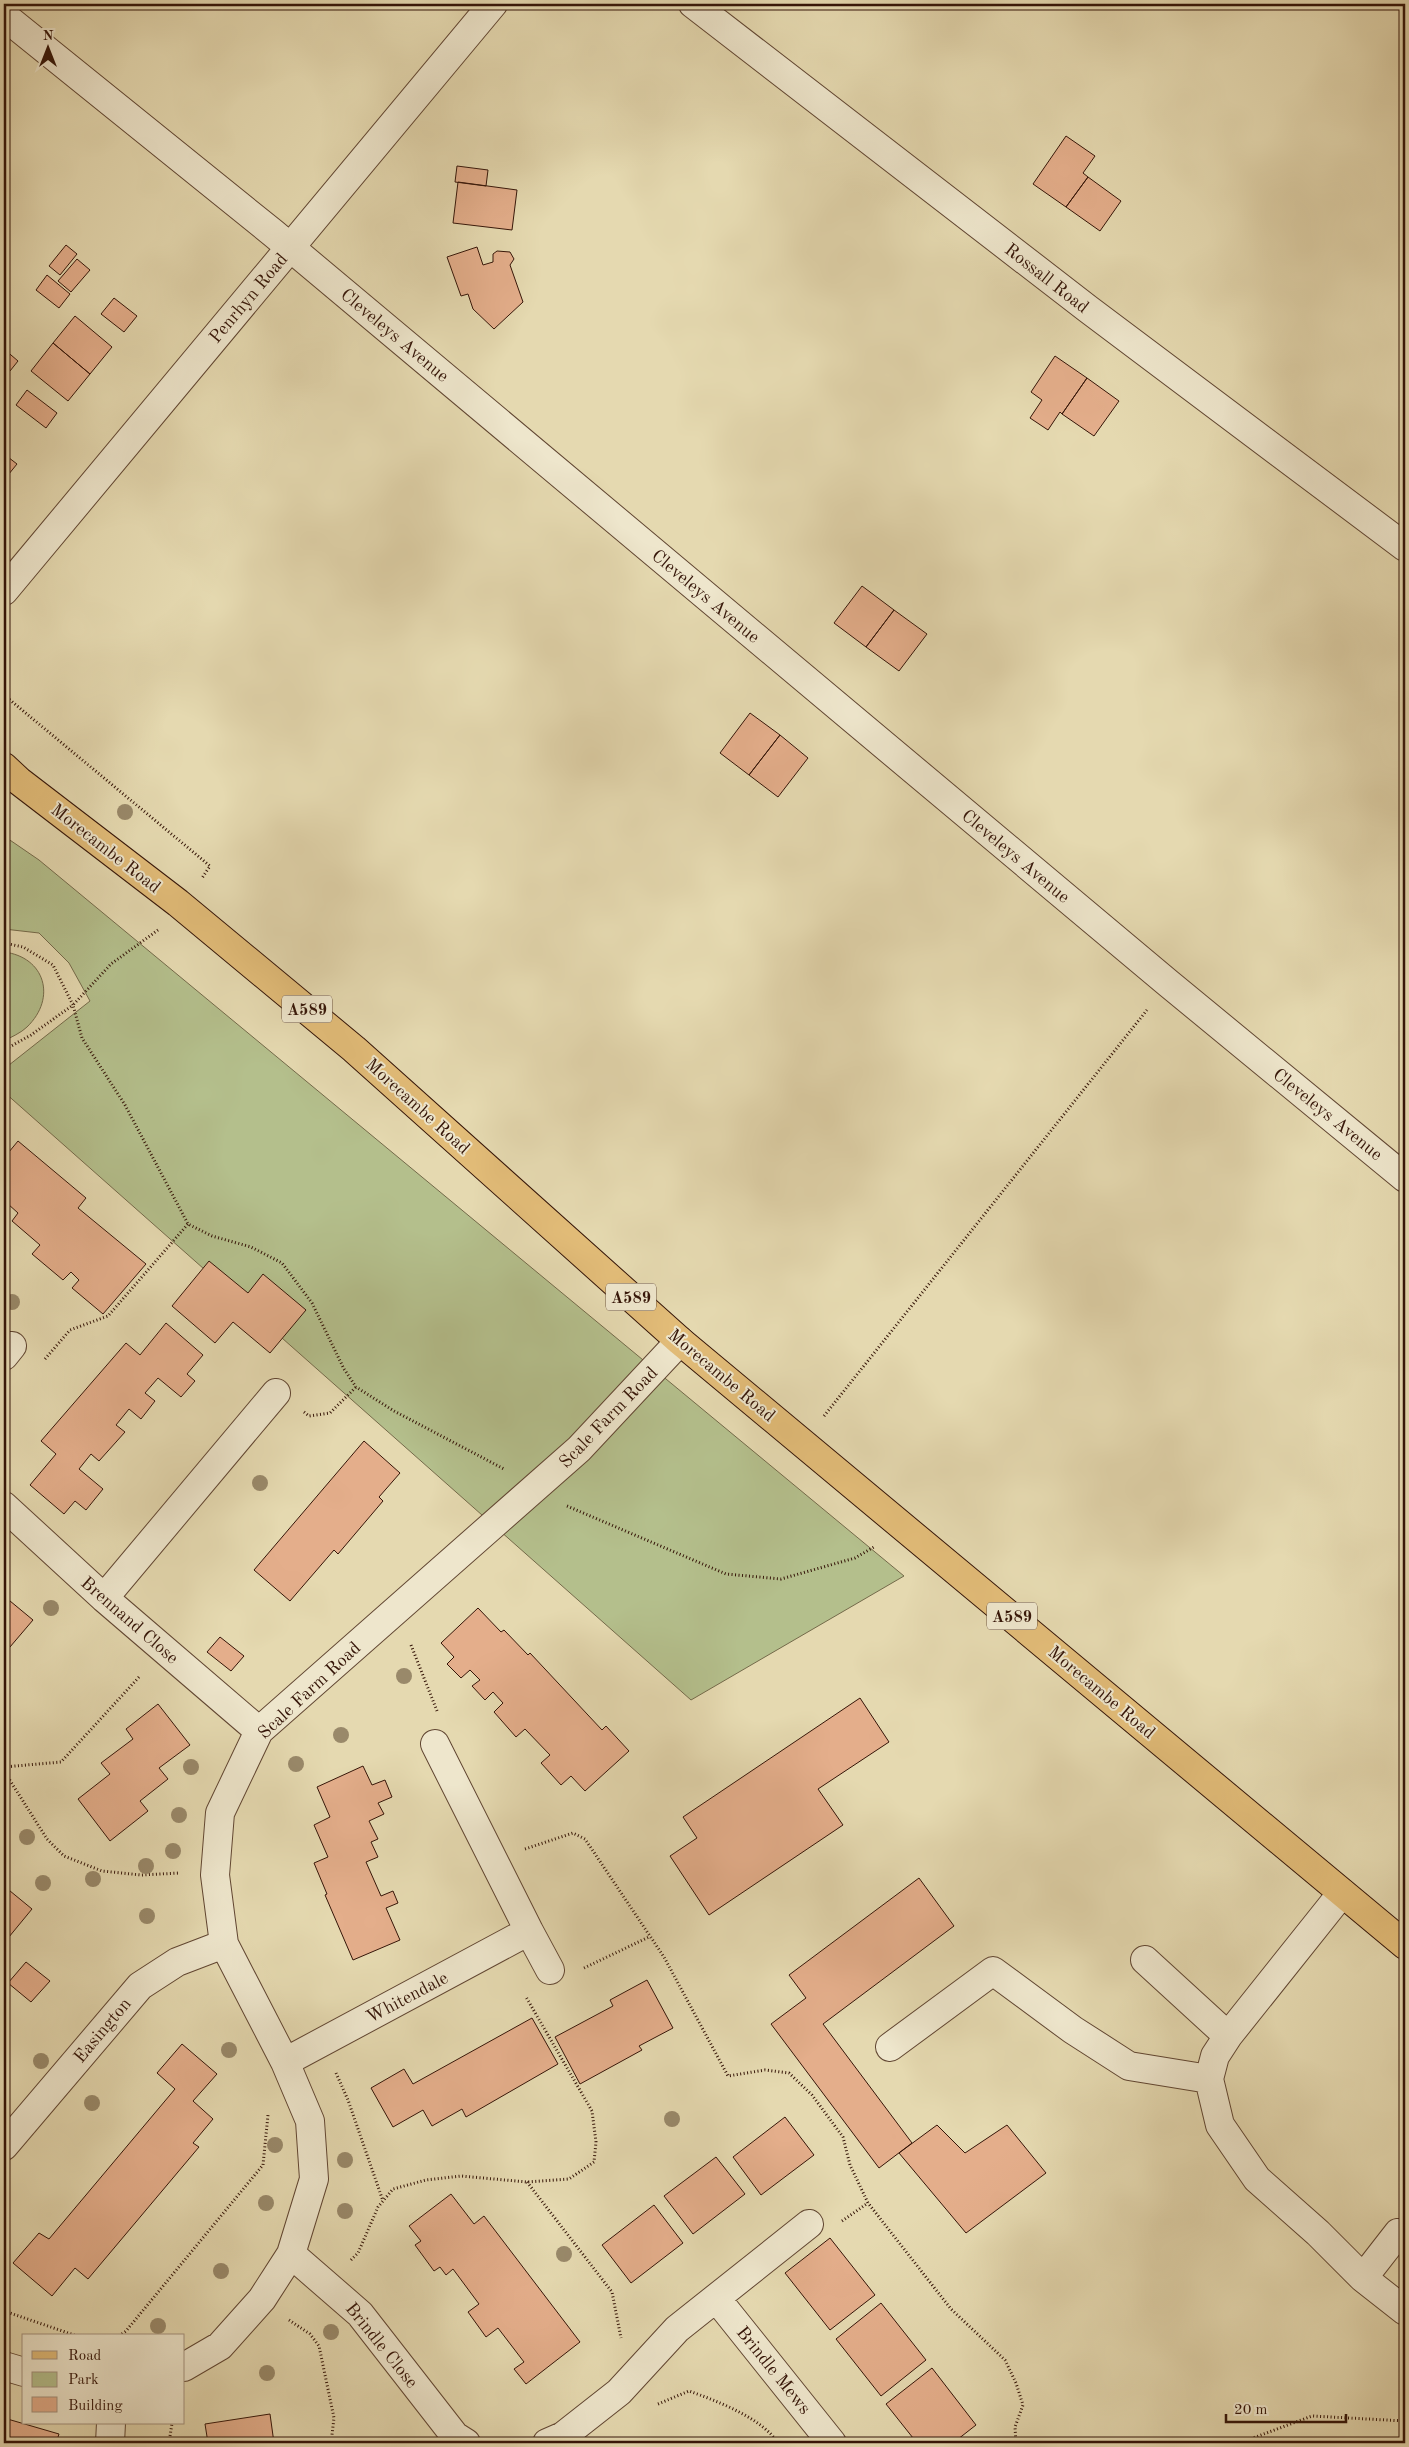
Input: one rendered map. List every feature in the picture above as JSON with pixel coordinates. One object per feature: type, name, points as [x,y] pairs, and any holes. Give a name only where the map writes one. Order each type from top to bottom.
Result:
[{"type":"main road","name":"Morecambe Road","points":[[9,775],[178,903],[354,1049],[680,1341],[1405,1945]]},
{"type":"street","name":"Penrhyn Road","points":[[4,591],[493,4]]},
{"type":"street","name":"Rossall Road","points":[[693,4],[1088,309],[1405,547]]},
{"type":"street","name":"Cleveleys Avenue","points":[[4,16],[290,247],[1168,983],[1405,1178]]},
{"type":"street","name":"Scale Farm Road","points":[[185,2366],[220,2346],[262,2299],[291,2254],[314,2179],[310,2120],[285,2062],[224,1944],[215,1875],[220,1813],[259,1731],[579,1449],[680,1341]]},
{"type":"street","points":[[104,1598],[276,1393]]},
{"type":"street","name":"Brennand Close","points":[[4,1506],[104,1598],[259,1731]]},
{"type":"street","points":[[435,1744],[553,1976]]},
{"type":"street","points":[[1342,1893],[1228,2036],[1215,2056],[1209,2079],[1220,2125],[1257,2179],[1318,2233],[1363,2278],[1405,2311]]},
{"type":"street","name":"Whitendale","points":[[285,2062],[529,1931]]},
{"type":"street","name":"Easington","points":[[4,2146],[140,1986],[177,1962],[224,1944]]},
{"type":"street","points":[[1145,1960],[1228,2036]]},
{"type":"street","points":[[890,2047],[992,1971],[1074,2030],[1129,2066],[1209,2079]]},
{"type":"street","points":[[547,2443],[564,2436],[619,2392],[677,2329],[809,2224]]},
{"type":"street","points":[[1363,2278],[1398,2233],[1405,2240]]},
{"type":"street","name":"Brindle Close","points":[[291,2254],[328,2284],[360,2314],[455,2436],[466,2443]]},
{"type":"street","name":"Brindle Mews","points":[[716,2298],[832,2443]]},
{"type":"street","points":[[4,2366],[22,2371]]},
{"type":"street","points":[[110,2443],[112,2424]]},
{"type":"path","points":[[4,695],[210,866],[204,876]]},
{"type":"path","points":[[4,1050],[31,1035],[73,1005],[111,964],[154,934]]},
{"type":"path","points":[[4,943],[23,946],[54,964],[73,1005],[82,1038],[125,1105],[188,1224],[212,1236],[251,1247],[282,1263],[312,1303],[344,1369],[356,1387],[394,1411],[512,1473]]},
{"type":"path","points":[[803,1442],[1168,983]]},
{"type":"path","points":[[8,1351],[38,1368],[70,1330],[108,1316],[188,1224]]},
{"type":"path","points":[[276,1393],[309,1416],[330,1413],[356,1387]]},
{"type":"path","points":[[558,1502],[726,1574],[781,1579],[855,1558],[907,1529]]},
{"type":"path","points":[[390,1616],[411,1644],[420,1670],[437,1707],[435,1744]]},
{"type":"path","points":[[4,1767],[61,1762],[125,1695],[163,1648]]},
{"type":"path","points":[[4,1771],[47,1839],[64,1856],[102,1872],[141,1876],[171,1873],[215,1875]]},
{"type":"path","points":[[496,1867],[525,1849],[573,1833],[585,1839],[664,1957],[728,2076],[765,2070],[789,2073],[812,2094],[843,2137],[850,2165],[868,2203],[951,2309],[1005,2360],[1016,2383],[1023,2405],[1015,2427],[1016,2443]]},
{"type":"path","points":[[328,2284],[358,2253],[378,2207],[393,2189],[426,2180],[461,2176],[527,2182],[569,2179],[594,2162],[596,2142],[592,2110],[526,1996],[553,1976],[649,1937]]},
{"type":"path","points":[[322,2043],[348,2100],[383,2201]]},
{"type":"path","points":[[122,2334],[263,2165],[271,2091],[285,2062]]},
{"type":"path","points":[[527,2182],[612,2292],[618,2328],[624,2347],[638,2372]]},
{"type":"path","points":[[262,2299],[310,2334],[319,2346],[334,2418],[331,2443]]},
{"type":"path","points":[[4,2311],[70,2334]]},
{"type":"path","points":[[619,2392],[646,2410],[671,2397],[689,2391],[707,2397],[762,2425],[778,2443]]},
{"type":"path","points":[[1245,2443],[1253,2438],[1312,2416],[1405,2421]]},
{"type":"path","points":[[169,2443],[172,2424]]},
{"type":"green space","points":[[4,836],[39,860],[904,1576],[691,1700],[4,1092],[4,1069],[90,1001],[69,963],[39,933],[4,929]]},
{"type":"green space","points":[[4,952],[18,955],[37,970],[44,992],[42,1004],[36,1016],[25,1029],[4,1041]]},
{"type":"building","points":[[1066,136],[1095,156],[1083,173],[1088,177],[1066,207],[1033,184]]},
{"type":"building","points":[[457,166],[488,170],[486,186],[455,182]]},
{"type":"building","points":[[1088,177],[1121,201],[1100,231],[1066,207]]},
{"type":"building","points":[[458,182],[517,190],[512,230],[453,223]]},
{"type":"building","points":[[66,245],[77,254],[60,275],[49,266]]},
{"type":"building","points":[[477,247],[483,265],[493,262],[493,254],[497,251],[510,252],[514,259],[510,265],[523,302],[494,329],[473,309],[468,294],[461,296],[447,257]]},
{"type":"building","points":[[77,259],[90,270],[71,292],[58,281]]},
{"type":"building","points":[[47,275],[70,294],[59,308],[36,290]]},
{"type":"building","points":[[114,298],[137,316],[124,332],[101,314]]},
{"type":"building","points":[[75,316],[112,347],[90,374],[53,343]]},
{"type":"building","points":[[53,343],[90,374],[68,401],[31,371]]},
{"type":"building","points":[[4,349],[18,361],[10,371],[4,366]]},
{"type":"building","points":[[1055,356],[1087,378],[1062,414],[1060,412],[1048,430],[1030,418],[1042,400],[1031,392]]},
{"type":"building","points":[[1087,378],[1119,401],[1094,436],[1062,414]]},
{"type":"building","points":[[27,390],[57,413],[46,428],[16,405]]},
{"type":"building","points":[[4,454],[17,464],[4,480]]},
{"type":"building","points":[[862,586],[894,610],[866,647],[834,623]]},
{"type":"building","points":[[894,610],[927,634],[899,671],[866,647]]},
{"type":"building","points":[[750,713],[780,735],[749,775],[720,753]]},
{"type":"building","points":[[780,735],[808,758],[778,797],[749,775]]},
{"type":"building","points":[[18,1141],[86,1198],[78,1208],[146,1264],[103,1314],[72,1288],[79,1280],[71,1272],[63,1280],[32,1254],[40,1245],[12,1221],[18,1213],[8,1204],[4,1209],[4,1158]]},
{"type":"building","points":[[209,1261],[248,1293],[263,1274],[306,1310],[270,1353],[233,1322],[215,1343],[172,1306]]},
{"type":"building","points":[[166,1323],[203,1355],[187,1374],[195,1381],[181,1397],[158,1378],[145,1393],[155,1401],[141,1419],[129,1409],[116,1425],[125,1432],[99,1461],[91,1454],[79,1469],[103,1489],[86,1510],[75,1501],[64,1514],[30,1485],[56,1454],[41,1441],[126,1343],[140,1355]]},
{"type":"building","points":[[364,1441],[400,1473],[379,1497],[383,1501],[338,1554],[334,1550],[290,1601],[254,1570]]},
{"type":"building","points":[[4,1596],[33,1620],[4,1654]]},
{"type":"building","points":[[478,1608],[501,1632],[504,1630],[528,1655],[530,1653],[602,1730],[606,1726],[629,1751],[585,1791],[571,1776],[561,1785],[541,1763],[550,1755],[525,1729],[516,1737],[494,1712],[503,1703],[493,1692],[485,1700],[472,1686],[480,1680],[470,1670],[461,1678],[447,1664],[454,1657],[441,1643]]},
{"type":"building","points":[[220,1637],[244,1656],[231,1671],[207,1652]]},
{"type":"building","points":[[860,1698],[889,1742],[818,1789],[843,1825],[709,1915],[670,1856],[697,1838],[683,1817]]},
{"type":"building","points":[[158,1704],[190,1745],[159,1768],[168,1779],[140,1801],[148,1811],[110,1841],[78,1799],[110,1774],[101,1763],[133,1739],[126,1729]]},
{"type":"building","points":[[363,1766],[372,1785],[385,1780],[392,1797],[378,1803],[384,1814],[369,1821],[378,1839],[371,1842],[378,1857],[366,1862],[381,1896],[393,1891],[398,1903],[386,1908],[400,1940],[353,1960],[325,1895],[327,1894],[314,1863],[328,1857],[314,1825],[330,1817],[317,1787]]},
{"type":"building","points":[[919,1878],[954,1926],[823,2024],[912,2143],[879,2168],[771,2024],[806,1998],[789,1975]]},
{"type":"building","points":[[4,1886],[32,1909],[4,1943]]},
{"type":"building","points":[[26,1962],[50,1981],[31,2002],[8,1983]]},
{"type":"building","points":[[647,1980],[673,2028],[639,2046],[642,2050],[580,2084],[555,2037],[613,2006],[610,2000]]},
{"type":"building","points":[[532,2018],[558,2064],[466,2117],[462,2109],[432,2126],[423,2110],[393,2127],[371,2088],[404,2069],[413,2084]]},
{"type":"building","points":[[182,2044],[217,2074],[193,2101],[213,2119],[193,2143],[199,2147],[88,2279],[75,2268],[52,2296],[13,2263],[39,2233],[49,2239],[175,2089],[157,2073]]},
{"type":"building","points":[[785,2117],[814,2155],[761,2195],[733,2157]]},
{"type":"building","points":[[937,2125],[965,2153],[1007,2125],[1046,2173],[966,2233],[899,2153]]},
{"type":"building","points":[[716,2157],[745,2194],[693,2234],[664,2196]]},
{"type":"building","points":[[451,2194],[474,2224],[484,2216],[580,2342],[526,2384],[514,2369],[524,2362],[498,2328],[486,2337],[468,2312],[479,2304],[453,2269],[446,2275],[440,2267],[434,2271],[415,2245],[421,2241],[409,2226]]},
{"type":"building","points":[[654,2205],[683,2243],[631,2283],[602,2245]]},
{"type":"building","points":[[830,2238],[875,2295],[830,2330],[785,2273]]},
{"type":"building","points":[[881,2303],[926,2360],[881,2396],[836,2339]]},
{"type":"building","points":[[932,2368],[976,2425],[953,2443],[917,2443],[886,2404]]},
{"type":"building","points":[[270,2414],[274,2443],[208,2443],[205,2424]]},
{"type":"building","points":[[4,2418],[59,2434],[56,2443],[4,2443]]}]
